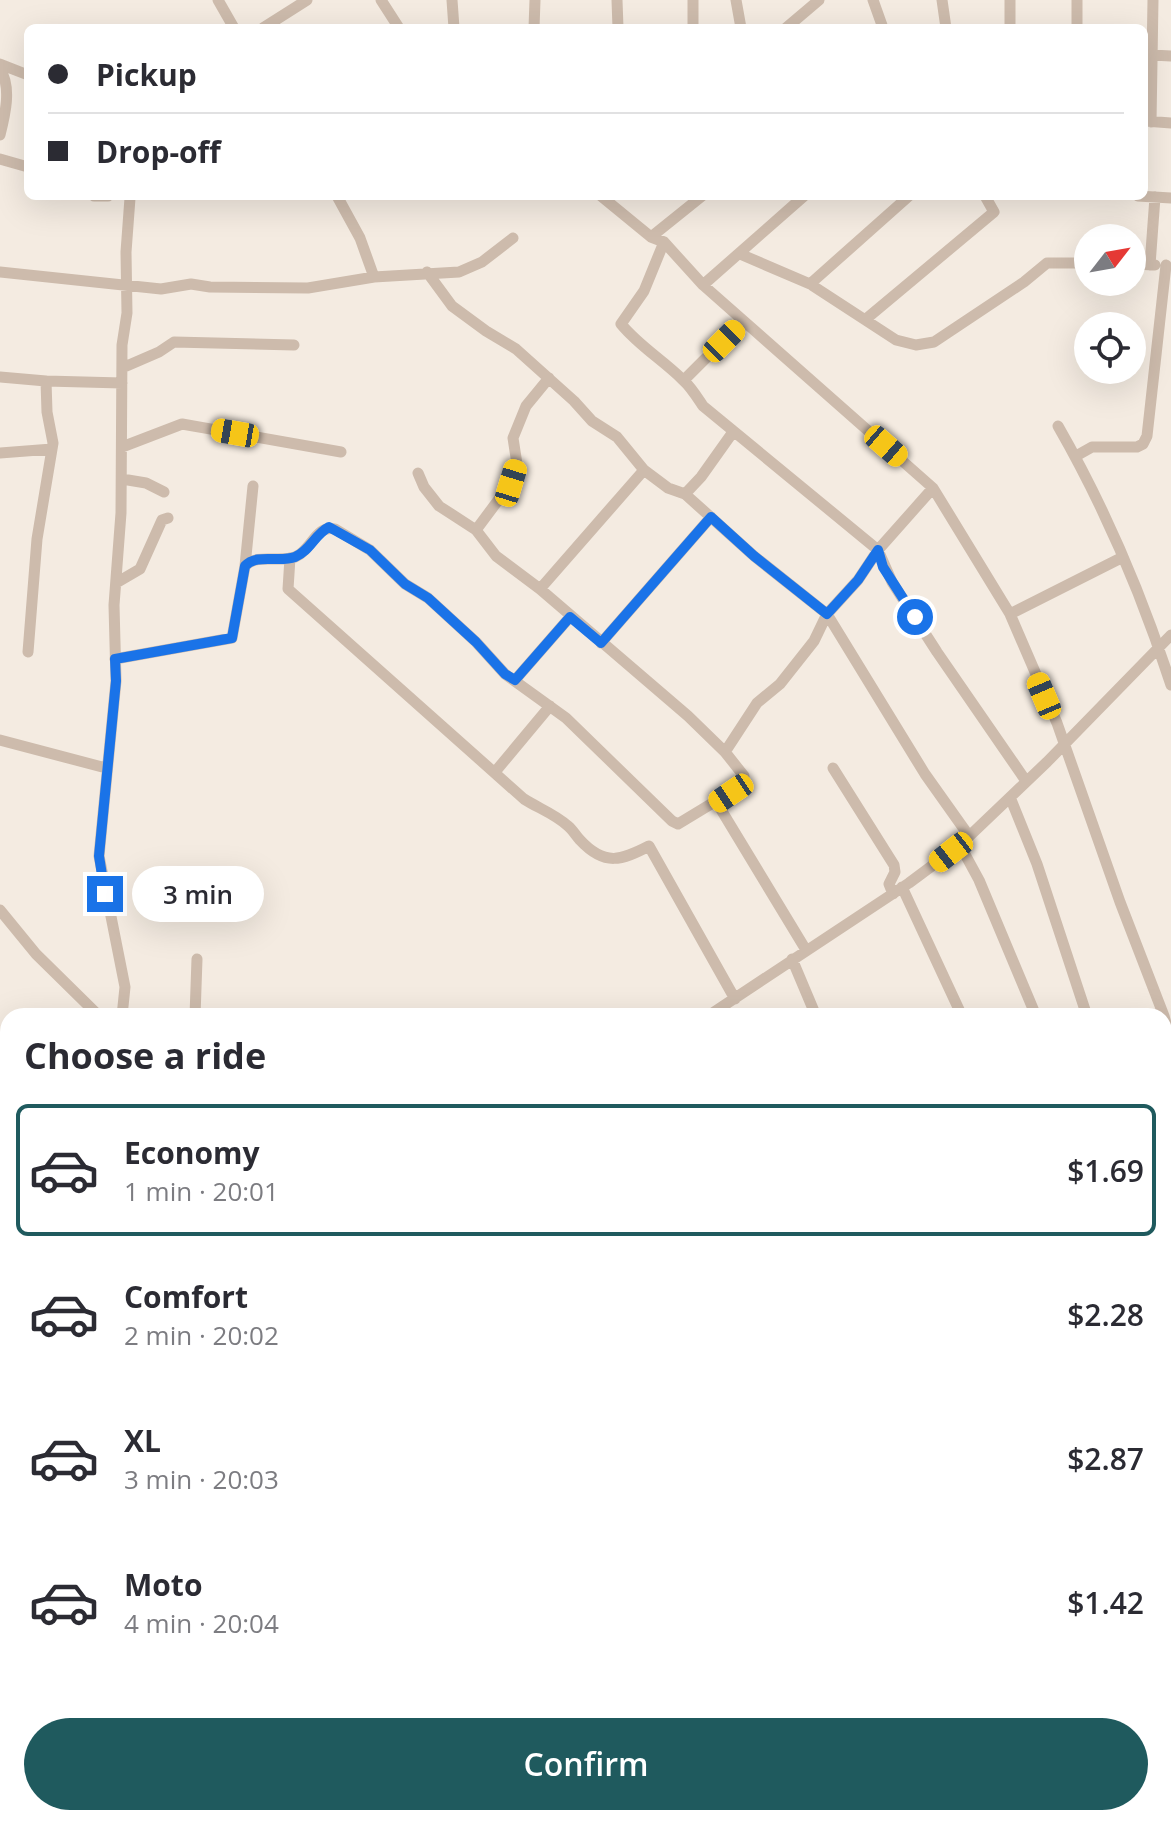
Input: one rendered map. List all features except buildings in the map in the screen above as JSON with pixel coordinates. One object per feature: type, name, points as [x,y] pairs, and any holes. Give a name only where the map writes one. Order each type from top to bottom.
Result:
[{"type":"street","points":[[218,0],[232,24]]},
{"type":"street","points":[[269,24],[307,0]]},
{"type":"street","points":[[381,0],[396,24]]},
{"type":"street","points":[[452,0],[454,24]]},
{"type":"street","points":[[534,24],[535,0]]},
{"type":"street","points":[[617,0],[618,24]]},
{"type":"street","points":[[693,0],[693,24]]},
{"type":"street","points":[[736,0],[740,24]]},
{"type":"street","points":[[791,24],[819,0]]},
{"type":"street","points":[[873,0],[882,24]]},
{"type":"street","points":[[942,0],[945,24]]},
{"type":"street","points":[[1010,0],[1010,24]]},
{"type":"street","points":[[1077,0],[1077,24]]},
{"type":"street","points":[[1153,0],[1148,121],[1171,123]]},
{"type":"street","points":[[1152,55],[1171,56]]},
{"type":"street","points":[[0,67],[24,74]]},
{"type":"street","points":[[0,67],[7,89],[0,135]]},
{"type":"street","points":[[0,159],[24,166]]},
{"type":"street","points":[[1148,197],[1171,198]]},
{"type":"street","points":[[1150,265],[1155,197]]},
{"type":"street","points":[[125,1008],[125,987],[99,856],[116,681],[116,583],[122,479],[123,330],[127,313],[124,285],[129,200]]},
{"type":"street","points":[[339,200],[360,238],[374,277]]},
{"type":"street","points":[[651,237],[694,200]]},
{"type":"street","points":[[703,285],[800,200]]},
{"type":"street","points":[[810,284],[904,200]]},
{"type":"street","points":[[866,319],[994,212],[987,200]]},
{"type":"street","points":[[619,202],[651,237],[664,242],[703,285],[933,488],[1010,614],[1065,743],[1120,902],[1163,1008]]},
{"type":"street","points":[[0,272],[161,289],[191,284],[308,288],[374,277],[459,272],[474,266],[513,238]]},
{"type":"street","points":[[664,242],[644,291],[621,324],[633,338],[684,380],[703,406],[878,550],[892,582],[1026,781]]},
{"type":"street","points":[[740,254],[810,284],[896,340],[916,345],[934,342],[1047,263],[1074,263]]},
{"type":"street","points":[[1076,456],[1092,447],[1137,447],[1143,444],[1147,436],[1168,265],[1146,265]]},
{"type":"street","points":[[427,272],[452,306],[516,349],[592,421],[617,437],[644,470],[668,488],[685,494],[754,556],[827,614],[964,840],[1033,1008]]},
{"type":"street","points":[[684,380],[743,321]]},
{"type":"street","points":[[122,368],[174,342],[294,345]]},
{"type":"street","points":[[0,377],[122,383]]},
{"type":"street","points":[[476,530],[511,483],[517,464],[513,438],[526,406],[549,378]]},
{"type":"street","points":[[28,652],[37,539],[52,449],[46,381]]},
{"type":"street","points":[[122,447],[182,424],[341,452]]},
{"type":"street","points":[[1058,426],[1092,486],[1123,557],[1171,685]]},
{"type":"street","points":[[685,494],[733,432]]},
{"type":"street","points":[[0,453],[52,449]]},
{"type":"street","points":[[540,589],[644,470]]},
{"type":"street","points":[[245,566],[253,560],[290,558],[304,551],[321,531],[329,527],[335,529],[360,542],[405,584],[428,598],[483,648],[505,674],[593,742],[672,821],[678,824],[744,784],[725,752],[688,716],[540,589],[496,556],[476,530],[439,506],[424,487],[418,473]]},
{"type":"street","points":[[122,479],[146,483],[164,492]]},
{"type":"street","points":[[115,659],[232,638],[245,566],[253,486]]},
{"type":"street","points":[[725,752],[757,703],[780,684],[814,641],[827,614],[933,488]]},
{"type":"street","points":[[601,643],[711,517]]},
{"type":"street","points":[[116,583],[140,569],[162,520],[168,518]]},
{"type":"street","points":[[1010,614],[1123,557]]},
{"type":"street","points":[[290,558],[288,589],[524,799],[572,828],[591,850],[617,860],[649,846],[735,999]]},
{"type":"street","points":[[515,680],[570,617]]},
{"type":"street","points":[[721,1008],[897,890],[964,840],[1171,635]]},
{"type":"street","points":[[495,772],[550,706]]},
{"type":"street","points":[[0,740],[106,768]]},
{"type":"street","points":[[833,768],[894,865],[895,872],[889,884],[897,890],[958,1008]]},
{"type":"street","points":[[1010,797],[1037,864],[1084,1008]]},
{"type":"street","points":[[717,803],[806,950]]},
{"type":"street","points":[[0,910],[36,954],[91,1008]]},
{"type":"street","points":[[195,1008],[197,959]]},
{"type":"street","points":[[792,959],[813,1008]]},
{"type":"route","points":[[105,894],[99,856],[116,681],[115,659],[232,638],[245,566],[253,560],[296,556],[329,527],[370,550],[405,584],[428,598],[489,654],[505,674],[515,680],[570,617],[601,643],[711,517],[798,593],[827,614],[858,580],[878,550],[883,567],[915,617]]}]
